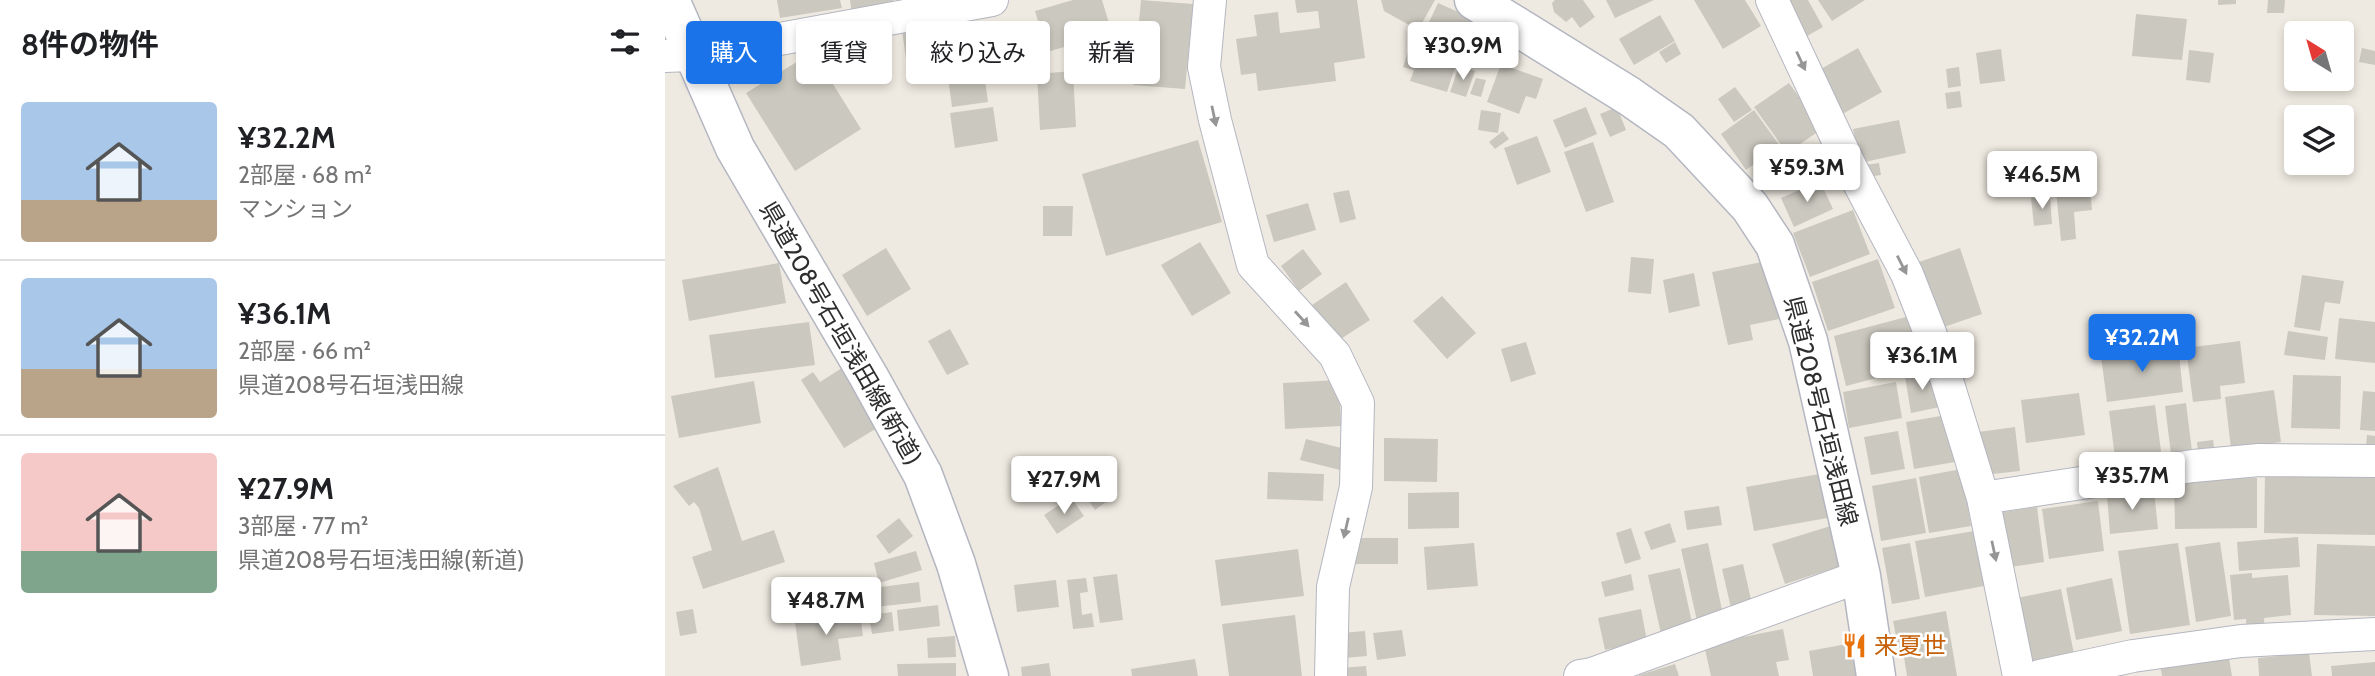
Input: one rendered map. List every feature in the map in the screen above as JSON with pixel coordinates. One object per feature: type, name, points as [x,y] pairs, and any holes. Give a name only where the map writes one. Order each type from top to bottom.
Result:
[{"type":"main road","name":"県道208号石垣浅田線(新道)","points":[[670,0],[678,55],[869,377],[923,475],[956,564],[989,676]]},
{"type":"main road","name":"県道208号石垣浅田線","points":[[1474,0],[1629,96],[1679,131],[1750,207],[1775,245],[1808,341],[1861,576],[1876,676]]},
{"type":"street","points":[[678,55],[992,0]]},
{"type":"street","points":[[1210,0],[1204,67],[1253,265],[1335,355],[1358,403],[1356,487],[1333,587],[1331,676]]},
{"type":"street","points":[[1772,0],[1850,166],[1907,274],[1941,361],[1983,498],[2019,676]]},
{"type":"street","points":[[1983,498],[2193,466],[2259,460],[2375,461]]},
{"type":"street","points":[[1580,676],[1604,670],[1861,576]]},
{"type":"street","points":[[2040,676],[2133,656],[2241,641],[2375,634]]},
{"type":"building","points":[[777,0],[840,0],[842,8],[780,18]]},
{"type":"building","points":[[850,0],[893,0],[894,9],[852,15]]},
{"type":"building","points":[[1073,0],[1102,0],[1108,21],[1064,21],[1064,47],[1050,51],[1050,21],[1038,21],[1035,11]]},
{"type":"building","points":[[1141,0],[1193,4],[1185,89],[1133,85],[1160,84],[1160,21],[1139,21]]},
{"type":"building","points":[[1295,0],[1357,0],[1365,58],[1334,63],[1336,81],[1258,91],[1256,73],[1241,75],[1236,39],[1257,36],[1254,15],[1278,12],[1280,33],[1320,28],[1318,11],[1297,13]]},
{"type":"building","points":[[1381,0],[1435,0],[1418,30],[1384,11]]},
{"type":"building","points":[[1555,0],[1583,0],[1595,17],[1580,28],[1572,17],[1566,22],[1554,12],[1552,3]]},
{"type":"building","points":[[1606,0],[1654,0],[1615,18]]},
{"type":"building","points":[[1694,0],[1745,0],[1761,26],[1723,49]]},
{"type":"building","points":[[1777,0],[1808,0],[1823,27],[1800,40]]},
{"type":"building","points":[[1818,0],[1865,0],[1832,21]]},
{"type":"building","points":[[2218,0],[2236,0],[2236,4],[2218,5]]},
{"type":"building","points":[[2268,0],[2285,0],[2284,13],[2267,13]]},
{"type":"building","points":[[1438,3],[1481,22],[1467,54],[1423,35]]},
{"type":"building","points":[[2136,14],[2187,19],[2182,60],[2132,56]]},
{"type":"building","points":[[1660,15],[1675,41],[1634,65],[1619,39]]},
{"type":"building","points":[[906,29],[906,59],[902,30]]},
{"type":"building","points":[[1675,42],[1681,54],[1666,63],[1659,52]]},
{"type":"building","points":[[1858,48],[1882,92],[1837,117],[1812,74]]},
{"type":"building","points":[[2362,48],[2375,51],[2375,65],[2359,62]]},
{"type":"building","points":[[1409,49],[1456,64],[1447,92],[1410,81],[1414,70],[1403,67]]},
{"type":"building","points":[[2001,49],[2005,81],[1980,84],[1976,53]]},
{"type":"building","points":[[2189,50],[2214,53],[2210,83],[2186,80]]},
{"type":"building","points":[[796,62],[796,84],[833,84],[861,129],[795,171],[746,93],[761,84],[782,84],[782,71]]},
{"type":"building","points":[[1501,64],[1543,79],[1536,99],[1526,96],[1519,114],[1487,102]]},
{"type":"building","points":[[1459,66],[1475,71],[1466,97],[1450,92]]},
{"type":"building","points":[[1959,67],[1961,86],[1948,88],[1946,69]]},
{"type":"building","points":[[1064,72],[1064,84],[1074,84],[1076,127],[1040,130],[1038,84],[1050,84],[1050,73]]},
{"type":"building","points":[[1476,78],[1486,80],[1481,97],[1470,94]]},
{"type":"building","points":[[1789,83],[1822,129],[1787,153],[1754,107]]},
{"type":"building","points":[[949,84],[986,84],[988,102],[952,107]]},
{"type":"building","points":[[1735,87],[1752,110],[1734,122],[1718,99]]},
{"type":"building","points":[[1960,91],[1962,107],[1947,109],[1945,93]]},
{"type":"building","points":[[993,107],[998,141],[955,148],[950,113]]},
{"type":"building","points":[[1586,107],[1597,134],[1565,148],[1553,120]]},
{"type":"building","points":[[1617,107],[1626,130],[1610,137],[1600,114]]},
{"type":"building","points":[[1481,110],[1501,113],[1498,133],[1478,130]]},
{"type":"building","points":[[1754,110],[1780,146],[1746,170],[1721,134]]},
{"type":"building","points":[[1899,120],[1906,153],[1860,163],[1853,129]]},
{"type":"building","points":[[1503,131],[1509,139],[1495,149],[1489,142]]},
{"type":"building","points":[[1537,136],[1551,172],[1517,185],[1504,148]]},
{"type":"building","points":[[1198,140],[1222,222],[1106,256],[1082,174]]},
{"type":"building","points":[[1593,142],[1614,202],[1586,212],[1564,152]]},
{"type":"building","points":[[1879,163],[1881,175],[1867,177],[1865,165]]},
{"type":"building","points":[[1820,181],[1833,209],[1794,227],[1781,198]]},
{"type":"building","points":[[2090,187],[2092,210],[2074,212],[2076,239],[2061,241],[2056,191]]},
{"type":"building","points":[[1349,190],[1356,219],[1340,223],[1333,193]]},
{"type":"building","points":[[2050,197],[2052,224],[2034,226],[2031,198]]},
{"type":"building","points":[[1308,203],[1316,230],[1274,242],[1266,215]]},
{"type":"building","points":[[1043,206],[1073,206],[1072,236],[1043,236]]},
{"type":"building","points":[[1853,210],[1870,254],[1810,277],[1793,233]]},
{"type":"building","points":[[1200,242],[1231,293],[1192,316],[1161,265]]},
{"type":"building","points":[[886,248],[911,289],[867,316],[842,275]]},
{"type":"building","points":[[1960,248],[1982,314],[1938,329],[1916,263]]},
{"type":"building","points":[[1303,249],[1322,274],[1299,291],[1281,266]]},
{"type":"building","points":[[1631,257],[1654,259],[1651,294],[1628,292]]},
{"type":"building","points":[[1878,259],[1895,308],[1828,331],[1812,282]]},
{"type":"building","points":[[1767,261],[1779,319],[1750,325],[1753,340],[1728,345],[1712,272]]},
{"type":"building","points":[[779,263],[786,303],[689,321],[682,280]]},
{"type":"building","points":[[1694,273],[1700,306],[1669,313],[1663,280]]},
{"type":"building","points":[[2302,275],[2344,281],[2340,304],[2325,302],[2320,331],[2294,327]]},
{"type":"building","points":[[1346,282],[1370,320],[1336,342],[1312,305]]},
{"type":"building","points":[[1442,296],[1476,333],[1447,359],[1413,321]]},
{"type":"building","points":[[1910,316],[1922,366],[1846,386],[1834,336]]},
{"type":"building","points":[[2339,318],[2375,322],[2375,363],[2335,359]]},
{"type":"building","points":[[809,322],[815,365],[715,378],[709,335]]},
{"type":"building","points":[[950,329],[969,364],[947,375],[928,341]]},
{"type":"building","points":[[2288,331],[2328,337],[2325,360],[2284,355]]},
{"type":"building","points":[[2240,341],[2245,383],[2220,386],[2221,399],[2193,402],[2186,348]]},
{"type":"building","points":[[1526,342],[1536,374],[1511,382],[1501,349]]},
{"type":"building","points":[[2178,345],[2183,392],[2107,402],[2101,356]]},
{"type":"building","points":[[845,366],[882,425],[844,448],[801,380],[813,372],[820,382]]},
{"type":"building","points":[[1934,372],[1940,407],[1911,413],[1905,377]]},
{"type":"building","points":[[2293,375],[2341,376],[2340,429],[2291,428]]},
{"type":"building","points":[[1339,380],[1341,426],[1285,429],[1283,383]]},
{"type":"building","points":[[754,381],[761,423],[679,438],[671,396]]},
{"type":"building","points":[[1896,382],[1902,418],[1849,428],[1843,392]]},
{"type":"building","points":[[2274,390],[2281,442],[2231,449],[2225,397]]},
{"type":"building","points":[[2363,391],[2375,392],[2375,431],[2360,430]]},
{"type":"building","points":[[2079,393],[2085,435],[2026,443],[2021,400]]},
{"type":"building","points":[[2186,403],[2192,451],[2171,454],[2165,406]]},
{"type":"building","points":[[2155,405],[2162,459],[2116,465],[2109,411]]},
{"type":"building","points":[[1946,415],[1955,462],[1914,469],[1906,422]]},
{"type":"building","points":[[2015,427],[2020,471],[1983,475],[1978,432]]},
{"type":"building","points":[[1898,431],[1905,469],[1871,475],[1864,437]]},
{"type":"building","points":[[2367,435],[2375,436],[2375,447],[2366,446]]},
{"type":"building","points":[[1384,438],[1438,439],[1437,482],[1384,481]]},
{"type":"building","points":[[1306,439],[1349,450],[1344,471],[1300,460]]},
{"type":"building","points":[[2213,440],[2216,460],[2199,462],[2197,442]]},
{"type":"building","points":[[718,467],[742,541],[774,530],[785,562],[703,589],[692,557],[712,550],[699,508],[694,502],[689,506],[673,486]]},
{"type":"building","points":[[1961,469],[1971,526],[1929,533],[1919,477]]},
{"type":"building","points":[[1268,472],[1324,474],[1323,501],[1267,499]]},
{"type":"building","points":[[1825,473],[1833,517],[1754,531],[1746,487]]},
{"type":"building","points":[[2265,474],[2375,475],[2375,535],[2264,533]]},
{"type":"building","points":[[1916,478],[1926,533],[1881,541],[1872,486]]},
{"type":"building","points":[[2257,478],[2257,528],[2175,529],[2174,479]]},
{"type":"building","points":[[1105,481],[1115,495],[1095,510],[1085,495]]},
{"type":"building","points":[[2154,490],[2158,529],[2110,534],[2107,495]]},
{"type":"building","points":[[1459,492],[1459,528],[1408,529],[1408,493]]},
{"type":"building","points":[[1071,497],[1084,516],[1057,534],[1044,515]]},
{"type":"building","points":[[2098,501],[2104,551],[2049,559],[2042,509]]},
{"type":"building","points":[[1719,506],[1722,525],[1687,530],[1684,511]]},
{"type":"building","points":[[2037,507],[2044,562],[2004,568],[1997,513]]},
{"type":"building","points":[[899,518],[913,536],[889,554],[876,536]]},
{"type":"building","points":[[1670,523],[1676,542],[1651,550],[1644,532]]},
{"type":"building","points":[[1837,524],[1850,563],[1785,584],[1772,544]]},
{"type":"building","points":[[1631,528],[1641,559],[1625,564],[1616,533]]},
{"type":"building","points":[[1974,531],[1984,586],[1925,597],[1915,541]]},
{"type":"building","points":[[2298,537],[2300,567],[2239,571],[2237,542]]},
{"type":"building","points":[[1356,538],[1398,538],[1398,564],[1355,564]]},
{"type":"building","points":[[2220,542],[2231,616],[2196,622],[2185,547]]},
{"type":"building","points":[[1474,543],[1478,586],[1427,590],[1424,547]]},
{"type":"building","points":[[1708,543],[1723,615],[1697,621],[1681,549]]},
{"type":"building","points":[[1910,543],[1920,599],[1892,604],[1882,548]]},
{"type":"building","points":[[2178,543],[2190,625],[2130,634],[2118,551]]},
{"type":"building","points":[[2317,544],[2375,546],[2375,616],[2314,615]]},
{"type":"building","points":[[1298,549],[1304,596],[1221,606],[1215,560]]},
{"type":"building","points":[[916,551],[922,570],[879,583],[874,563]]},
{"type":"building","points":[[1743,564],[1752,604],[1731,608],[1722,569]]},
{"type":"building","points":[[1680,568],[1693,627],[1661,634],[1648,575]]},
{"type":"building","points":[[2252,573],[2252,578],[2288,575],[2291,615],[2264,618],[2265,633],[2247,634],[2246,619],[2234,620],[2230,575]]},
{"type":"building","points":[[1117,574],[1123,620],[1100,623],[1093,577]]},
{"type":"building","points":[[1631,574],[1634,590],[1605,597],[1601,582]]},
{"type":"building","points":[[1086,578],[1088,592],[1080,593],[1082,615],[1092,613],[1094,627],[1073,629],[1067,580]]},
{"type":"building","points":[[2112,578],[2122,631],[2076,640],[2066,588]]},
{"type":"building","points":[[1056,580],[1059,607],[1017,612],[1014,585]]},
{"type":"building","points":[[919,582],[921,602],[875,607],[873,588]]},
{"type":"building","points":[[2061,589],[2074,654],[2025,665],[2012,599]]},
{"type":"building","points":[[938,605],[940,626],[899,631],[897,610]]},
{"type":"building","points":[[693,609],[697,633],[680,636],[676,612]]},
{"type":"building","points":[[1641,609],[1647,641],[1605,650],[1598,618]]},
{"type":"building","points":[[1946,611],[1957,676],[1907,676],[1903,651],[1899,652],[1893,621]]},
{"type":"building","points":[[892,612],[894,631],[872,634],[869,615]]},
{"type":"building","points":[[860,613],[863,636],[838,639],[841,660],[801,666],[795,622]]},
{"type":"building","points":[[1295,615],[1302,676],[1229,676],[1222,624]]},
{"type":"building","points":[[1783,629],[1789,660],[1776,662],[1779,676],[1711,676],[1704,645]]},
{"type":"building","points":[[1402,630],[1406,656],[1377,660],[1373,633]]},
{"type":"building","points":[[1365,631],[1367,656],[1344,658],[1341,633]]},
{"type":"building","points":[[955,636],[956,657],[928,658],[927,638]]},
{"type":"building","points":[[1852,643],[1858,676],[1813,676],[1809,651]]},
{"type":"building","points":[[2228,652],[2232,676],[2162,676],[2160,665]]},
{"type":"building","points":[[2309,653],[2312,676],[2259,676],[2258,658]]},
{"type":"building","points":[[1195,659],[1198,676],[1132,676],[1131,669]]},
{"type":"building","points":[[2375,662],[2375,676],[2332,676],[2331,666]]},
{"type":"building","points":[[956,663],[956,676],[898,676],[897,664]]},
{"type":"building","points":[[1049,663],[1051,676],[1022,676],[1021,667]]},
{"type":"building","points":[[1675,664],[1679,676],[1639,676],[1639,675]]},
{"type":"building","points":[[1366,666],[1367,676],[1340,676],[1339,668]]},
{"type":"place","name":"来夏世","points":[[1854,645]]}]
